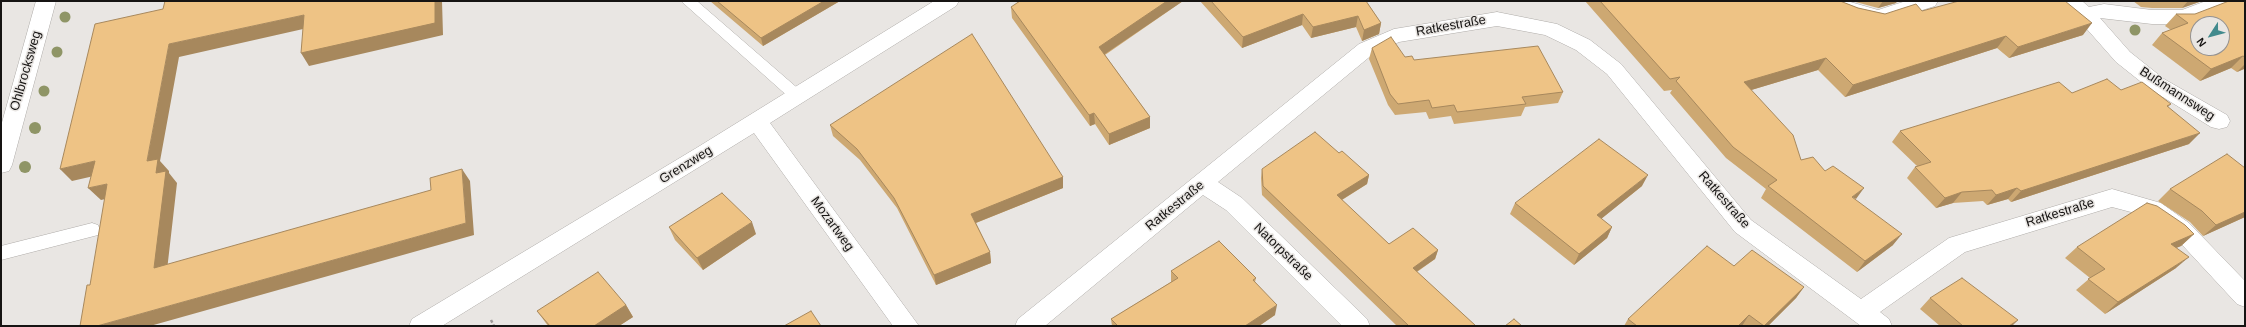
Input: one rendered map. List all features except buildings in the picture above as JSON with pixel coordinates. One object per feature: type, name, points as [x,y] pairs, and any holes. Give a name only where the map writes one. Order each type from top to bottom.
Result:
[{"type":"street","name":"Ohlbrocksweg","points":[[1,165],[46,1]]},
{"type":"street","name":"Grenzweg","points":[[421,326],[757,121],[949,1]]},
{"type":"street","points":[[1835,1],[1840,6],[1858,13],[1878,17],[1928,1]]},
{"type":"street","name":"Bußmannsweg","points":[[2069,1],[2085,14],[2129,62],[2157,84],[2219,121]]},
{"type":"street","points":[[2085,14],[2104,10],[2152,17],[2184,17],[2225,1]]},
{"type":"street","name":"Ratkestraße","points":[[1027,326],[1203,184],[1366,49],[1394,36],[1458,24],[1497,19],[1550,29],[1583,45],[1614,69],[1743,226],[1880,326]]},
{"type":"street","name":"Mozartweg","points":[[757,121],[907,326]]},
{"type":"street","name":"Natorpstraße","points":[[1203,184],[1234,204],[1358,326]]},
{"type":"street","name":"Ratkestraße","points":[[1861,312],[1957,245],[2112,198],[2153,210],[2181,229],[2245,297]]},
{"type":"lane","points":[[688,1],[797,96]]},
{"type":"lane","points":[[1,253],[92,230]]}]
